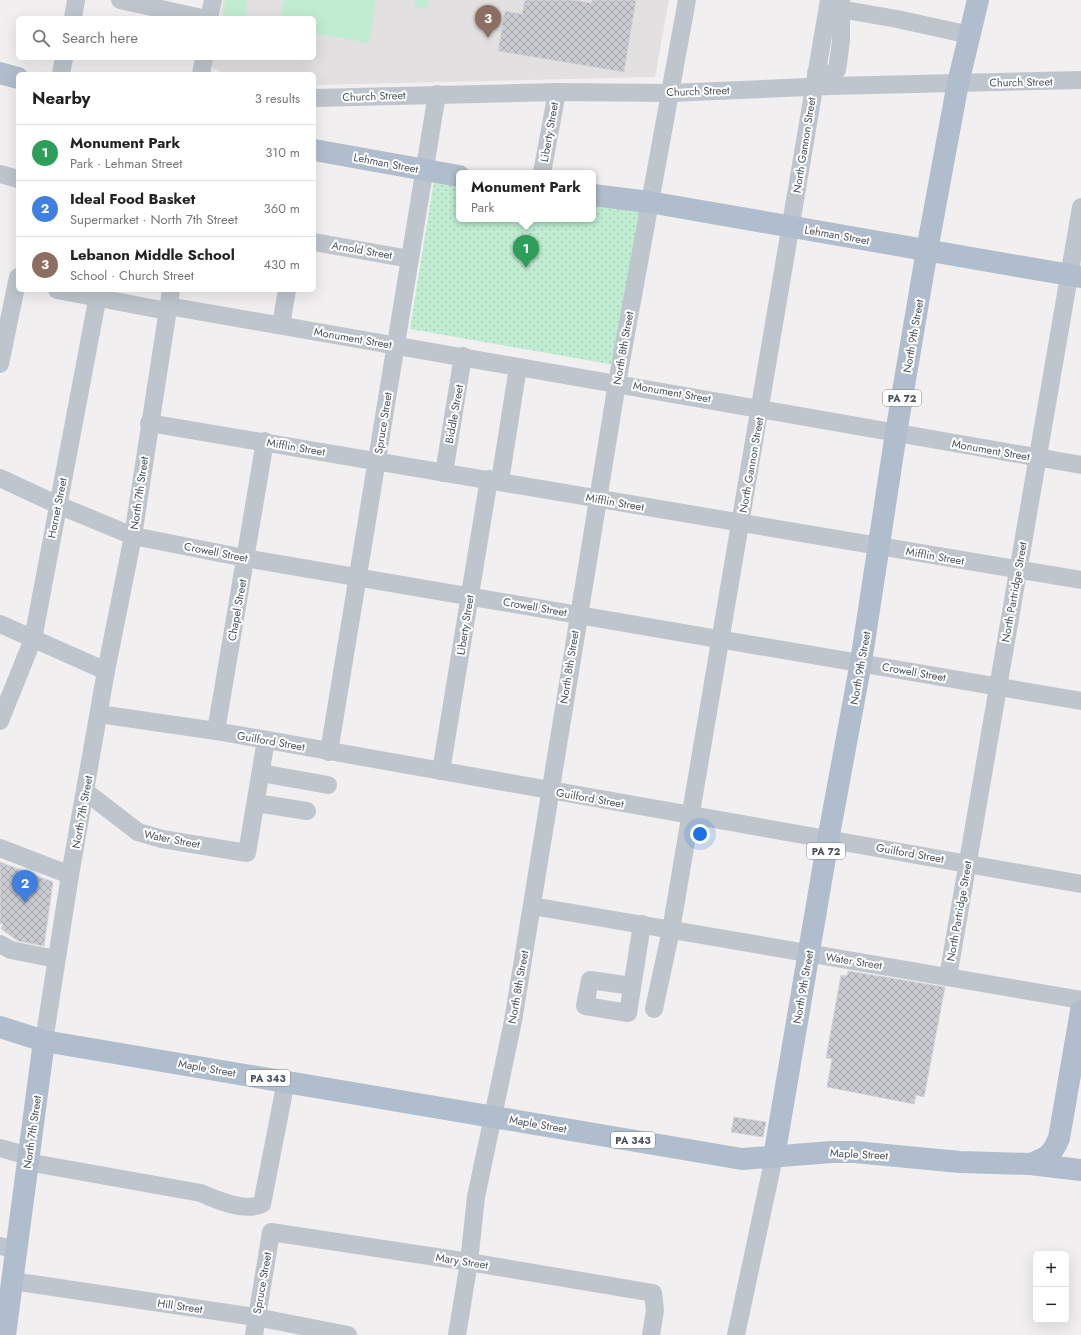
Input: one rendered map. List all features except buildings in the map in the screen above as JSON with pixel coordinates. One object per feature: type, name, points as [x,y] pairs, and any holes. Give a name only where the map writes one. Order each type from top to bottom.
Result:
[{"type":"main road","name":"North 9th Street","points":[[774,1157],[808,953],[861,662],[896,433],[927,250],[958,83],[978,0]]},
{"type":"main road","points":[[0,73],[16,77]]},
{"type":"main road","name":"Lehman Street","points":[[316,150],[456,175]]},
{"type":"main road","name":"Lehman Street","points":[[596,195],[649,202],[1075,276]]},
{"type":"main road","points":[[1030,1164],[1045,1158],[1053,1152],[1059,1138],[1081,1011]]},
{"type":"main road","name":"Maple Street","points":[[0,1027],[44,1041],[742,1159],[832,1152],[855,1152],[960,1162],[1030,1164],[1081,1170]]},
{"type":"main road","name":"North 7th Street","points":[[5,1335],[12,1281],[8,1248],[28,1159],[44,1041]]},
{"type":"main road","points":[[1059,1138],[1064,1152],[1072,1161],[1081,1167]]},
{"type":"street","points":[[73,16],[76,0]]},
{"type":"street","points":[[120,0],[193,16]]},
{"type":"street","points":[[210,16],[212,0]]},
{"type":"street","name":"North 8th Street","points":[[457,1335],[469,1262],[476,1197],[513,1021],[617,383],[687,0]]},
{"type":"street","points":[[837,3],[897,19],[970,35]]},
{"type":"street","name":"North Gannon Street","points":[[654,1009],[671,930],[815,80],[837,3]]},
{"type":"street","points":[[61,72],[64,60]]},
{"type":"street","points":[[201,72],[204,60]]},
{"type":"street","name":"Church Street","points":[[316,98],[557,92],[670,93],[815,80],[958,83],[1081,80]]},
{"type":"street","name":"Liberty Street","points":[[543,170],[557,92]]},
{"type":"street","name":"Spruce Street","points":[[329,752],[437,94]]},
{"type":"street","points":[[0,174],[16,178]]},
{"type":"street","name":"North Partridge Street","points":[[948,977],[1038,458],[1075,276],[1081,207]]},
{"type":"street","name":"Arnold Street","points":[[316,242],[410,259]]},
{"type":"street","points":[[1,357],[16,290]]},
{"type":"street","name":"Monument Street","points":[[78,292],[168,302],[280,325],[1081,465]]},
{"type":"street","points":[[280,325],[287,292]]},
{"type":"street","name":"Hornet Street","points":[[0,721],[33,639],[98,294]]},
{"type":"street","name":"North 7th Street","points":[[44,1041],[70,875],[86,792],[106,671],[133,536],[168,302]]},
{"type":"street","name":"Biddle Street","points":[[444,473],[464,356]]},
{"type":"street","name":"Liberty Street","points":[[441,771],[470,596],[518,367]]},
{"type":"street","name":"Mifflin Street","points":[[150,423],[265,441],[444,473],[494,480],[1081,580]]},
{"type":"street","name":"Chapel Street","points":[[216,731],[265,441]]},
{"type":"street","name":"Crowell Street","points":[[0,478],[58,505],[133,536],[245,558],[861,662],[1081,701]]},
{"type":"street","points":[[0,624],[106,671]]},
{"type":"street","name":"Guilford Street","points":[[99,714],[216,731],[1081,884]]},
{"type":"street","points":[[266,740],[256,803],[307,811]]},
{"type":"street","points":[[261,773],[328,784]]},
{"type":"street","name":"Water Street","points":[[86,792],[138,832],[162,839],[247,853],[256,803]]},
{"type":"street","points":[[0,848],[70,875]]},
{"type":"street","name":"Water Street","points":[[532,906],[1081,1000]]},
{"type":"street","points":[[632,986],[642,924]]},
{"type":"street","points":[[0,944],[11,950],[56,959]]},
{"type":"street","points":[[0,1148],[28,1159],[201,1193],[220,1201],[254,1208],[262,1204],[286,1081]]},
{"type":"street","name":"North 9th Street","points":[[736,1335],[774,1157]]},
{"type":"street","name":"Spruce Street","points":[[254,1335],[271,1232]]},
{"type":"street","name":"Mary Street","points":[[271,1232],[653,1292],[655,1310],[650,1335]]},
{"type":"street","name":"Hill Street","points":[[12,1281],[256,1317],[348,1335]]},
{"type":"shaded area","points":[[223,0],[669,0],[655,77],[316,85],[316,72],[220,72],[211,67],[212,60],[316,60],[316,16],[220,16]]},
{"type":"green space","points":[[226,0],[248,0],[245,16],[223,16]]},
{"type":"green space","points":[[283,0],[376,0],[369,43],[316,33],[316,16],[280,16]]},
{"type":"green space","points":[[415,0],[429,0],[427,9],[414,7]]},
{"type":"green space","points":[[435,174],[456,178],[456,222],[596,222],[596,199],[642,207],[615,365],[410,329]]},
{"type":"place","name":"Lebanon Middle School","points":[[488,38]]},
{"type":"place","name":"Monument Park","points":[[526,268]]},
{"type":"place","name":"Ideal Food Basket","points":[[25,903]]}]
